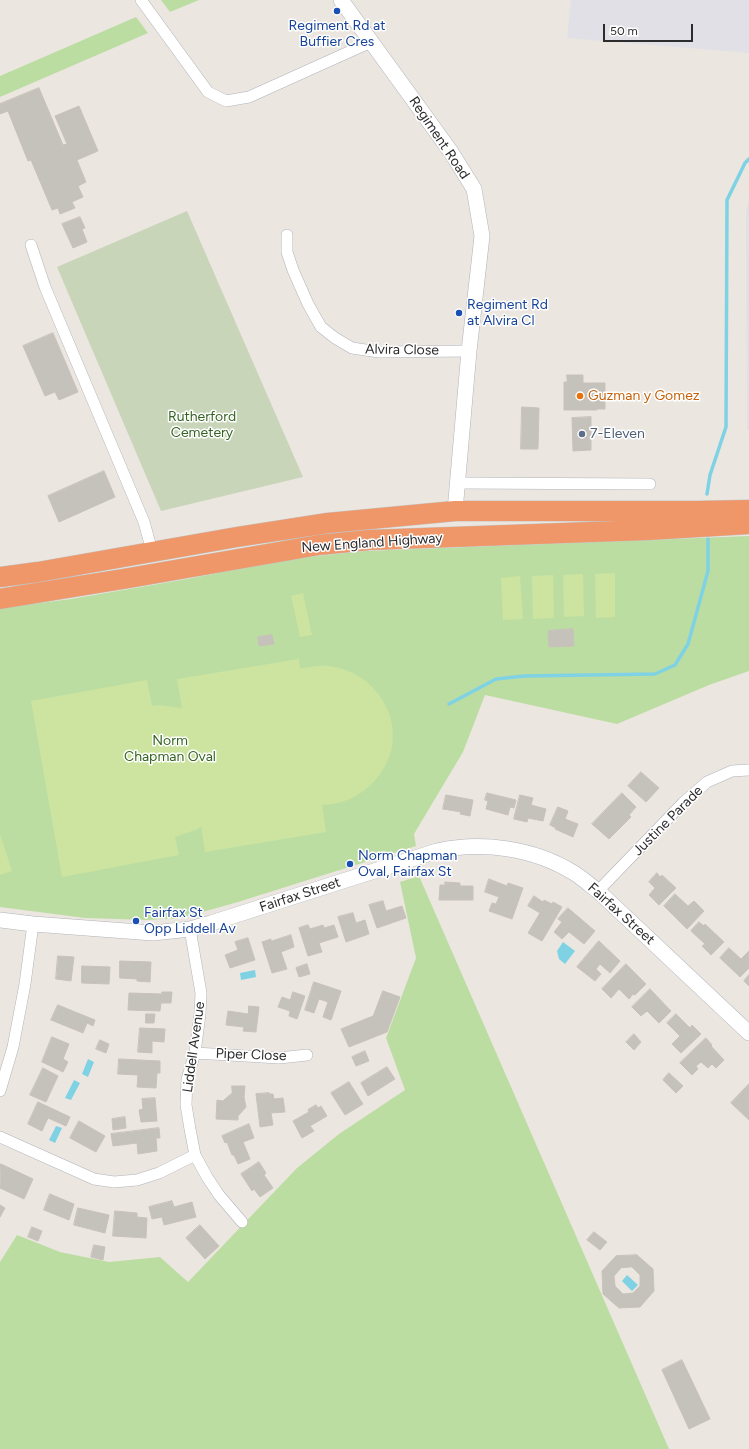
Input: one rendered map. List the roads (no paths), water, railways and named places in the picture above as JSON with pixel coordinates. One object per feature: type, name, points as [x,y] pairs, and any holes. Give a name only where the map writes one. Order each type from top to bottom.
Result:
[{"type":"highway","name":"New England Highway","points":[[0,577],[38,572],[152,551],[328,523],[455,511],[749,510]]},
{"type":"highway","points":[[455,511],[456,519],[462,524],[469,526],[520,526],[546,534]]},
{"type":"highway","name":"New England Highway","points":[[0,599],[319,545],[369,540],[546,534],[749,524]]},
{"type":"highway","points":[[129,578],[144,564],[152,551]]},
{"type":"street","points":[[141,0],[208,92],[226,101],[249,97],[371,42]]},
{"type":"street","name":"Regiment Road","points":[[341,0],[451,152],[474,189],[482,236],[469,351],[455,511]]},
{"type":"street","name":"Alvira Close","points":[[287,235],[287,252],[308,304],[321,327],[335,338],[352,348],[379,352],[469,351]]},
{"type":"street","points":[[31,245],[45,287],[144,522],[152,551]]},
{"type":"street","points":[[458,483],[650,484]]},
{"type":"street","name":"Justine Parade","points":[[598,891],[683,803],[707,782],[732,771],[749,770]]},
{"type":"street","name":"Fairfax Street","points":[[0,920],[33,924],[153,932],[190,929],[437,851],[453,848],[487,846],[526,853],[543,858],[573,873],[598,891],[749,1033]]},
{"type":"street","points":[[0,1091],[13,1047],[25,984],[33,924]]},
{"type":"street","name":"Liddell Avenue","points":[[190,929],[201,993],[195,1053],[186,1079],[186,1105],[195,1155],[219,1195],[242,1222]]},
{"type":"street","name":"Piper Close","points":[[195,1053],[279,1058],[307,1055]]},
{"type":"street","points":[[0,1137],[94,1179],[114,1182],[137,1180],[159,1173],[195,1155]]},
{"type":"water","points":[[563,942],[575,951],[565,964],[559,959],[557,951]]},
{"type":"water","points":[[255,970],[256,977],[241,980],[240,973]]},
{"type":"water","points":[[88,1059],[94,1062],[88,1077],[82,1074]]},
{"type":"water","points":[[74,1080],[80,1083],[71,1100],[65,1098]]},
{"type":"water","points":[[56,1126],[62,1128],[55,1143],[49,1140]]},
{"type":"water","points":[[627,1275],[638,1285],[632,1291],[622,1281]]},
{"type":"waterway","points":[[707,494],[710,475],[726,427],[727,200],[745,163],[749,159]]},
{"type":"waterway","points":[[449,704],[496,679],[524,676],[655,674],[675,665],[688,644],[708,571],[708,539]]},
{"type":"place","name":"Regiment Rd at Buffier Cres","points":[[337,11]]},
{"type":"place","name":"Regiment Rd at Alvira Cl","points":[[459,313]]},
{"type":"place","name":"Guzman y Gomez","points":[[580,396]]},
{"type":"place","name":"7-Eleven","points":[[582,434]]},
{"type":"place","name":"Norm Chapman Oval, Fairfax St","points":[[350,864]]},
{"type":"place","name":"Fairfax St Opp Liddell Av","points":[[136,921]]},
{"type":"park label","name":"Rutherford Cemetery","points":[[202,426]]},
{"type":"park label","name":"Norm Chapman Oval","points":[[170,750]]}]
